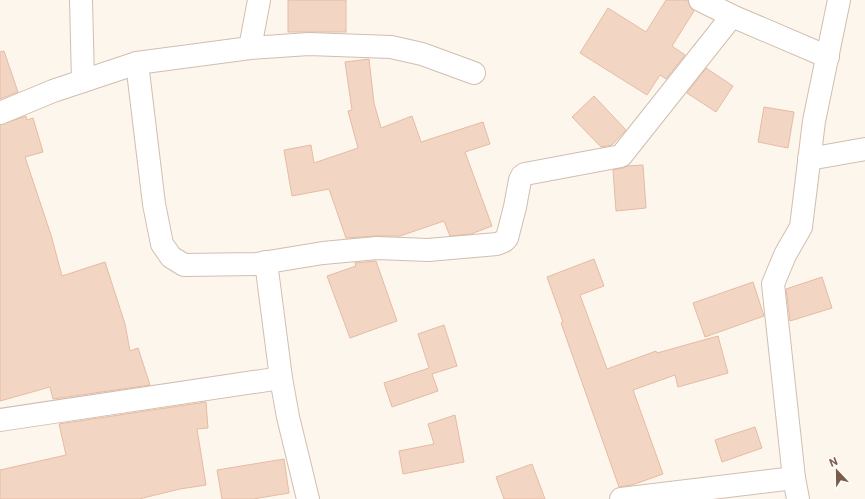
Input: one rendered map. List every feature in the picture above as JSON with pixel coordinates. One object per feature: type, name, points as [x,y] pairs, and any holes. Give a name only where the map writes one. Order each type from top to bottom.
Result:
[{"type":"street","points":[[81,0],[82,80]]},
{"type":"street","points":[[250,48],[259,0]]},
{"type":"street","points":[[700,0],[732,16],[828,57]]},
{"type":"street","points":[[798,499],[794,478],[772,284],[785,255],[801,227],[814,121],[839,0]]},
{"type":"street","points":[[136,63],[154,204],[162,244],[171,257],[184,265],[256,264],[323,253],[377,248],[428,250],[497,244],[504,241],[508,232],[522,176],[525,174],[621,156],[732,16]]},
{"type":"street","points":[[0,113],[82,80],[136,63],[250,48],[309,44],[391,48],[422,54],[474,73]]},
{"type":"street","points":[[809,160],[865,149]]},
{"type":"street","points":[[266,262],[281,378],[288,417],[308,499]]},
{"type":"street","points":[[0,420],[281,378]]},
{"type":"street","points":[[621,499],[794,478]]},
{"type":"building","points":[[288,0],[346,0],[346,32],[288,32]]},
{"type":"building","points":[[666,0],[688,1],[690,7],[694,11],[672,46],[685,55],[666,79],[660,75],[647,95],[580,53],[608,8],[646,32]]},
{"type":"building","points":[[4,51],[18,92],[0,99],[0,52]]},
{"type":"building","points":[[369,59],[374,103],[381,128],[412,116],[421,142],[483,122],[490,144],[465,152],[492,226],[471,234],[450,236],[444,221],[400,236],[346,238],[329,189],[292,196],[284,150],[311,145],[314,163],[358,148],[348,111],[352,110],[345,62]]},
{"type":"building","points":[[706,68],[733,86],[716,112],[687,93]]},
{"type":"building","points":[[594,96],[626,130],[612,145],[601,147],[572,117]]},
{"type":"building","points":[[764,107],[794,112],[788,148],[758,142]]},
{"type":"building","points":[[26,116],[27,120],[33,118],[43,152],[25,157],[51,235],[62,276],[105,262],[125,324],[130,351],[138,348],[150,385],[53,399],[50,387],[0,401],[0,125]]},
{"type":"building","points":[[643,165],[646,208],[616,211],[613,170],[627,166]]},
{"type":"building","points":[[594,259],[604,286],[580,295],[607,369],[656,351],[657,353],[718,336],[728,373],[678,387],[675,375],[633,390],[663,474],[632,485],[619,487],[561,323],[563,322],[547,277]]},
{"type":"building","points":[[376,261],[397,321],[350,338],[327,276],[356,266],[355,263]]},
{"type":"building","points":[[822,277],[832,308],[790,321],[786,289]]},
{"type":"building","points":[[753,282],[764,316],[705,337],[693,303]]},
{"type":"building","points":[[444,325],[457,366],[432,374],[438,391],[392,407],[384,383],[429,368],[418,334]]},
{"type":"building","points":[[206,402],[208,428],[197,429],[206,485],[180,489],[139,499],[0,499],[0,470],[66,455],[59,424]]},
{"type":"building","points":[[455,415],[464,462],[403,474],[399,451],[434,444],[428,424]]},
{"type":"building","points":[[755,427],[762,448],[722,462],[715,440]]},
{"type":"building","points":[[284,459],[289,493],[253,499],[222,499],[217,470]]},
{"type":"building","points":[[532,464],[545,499],[504,499],[496,477]]}]
